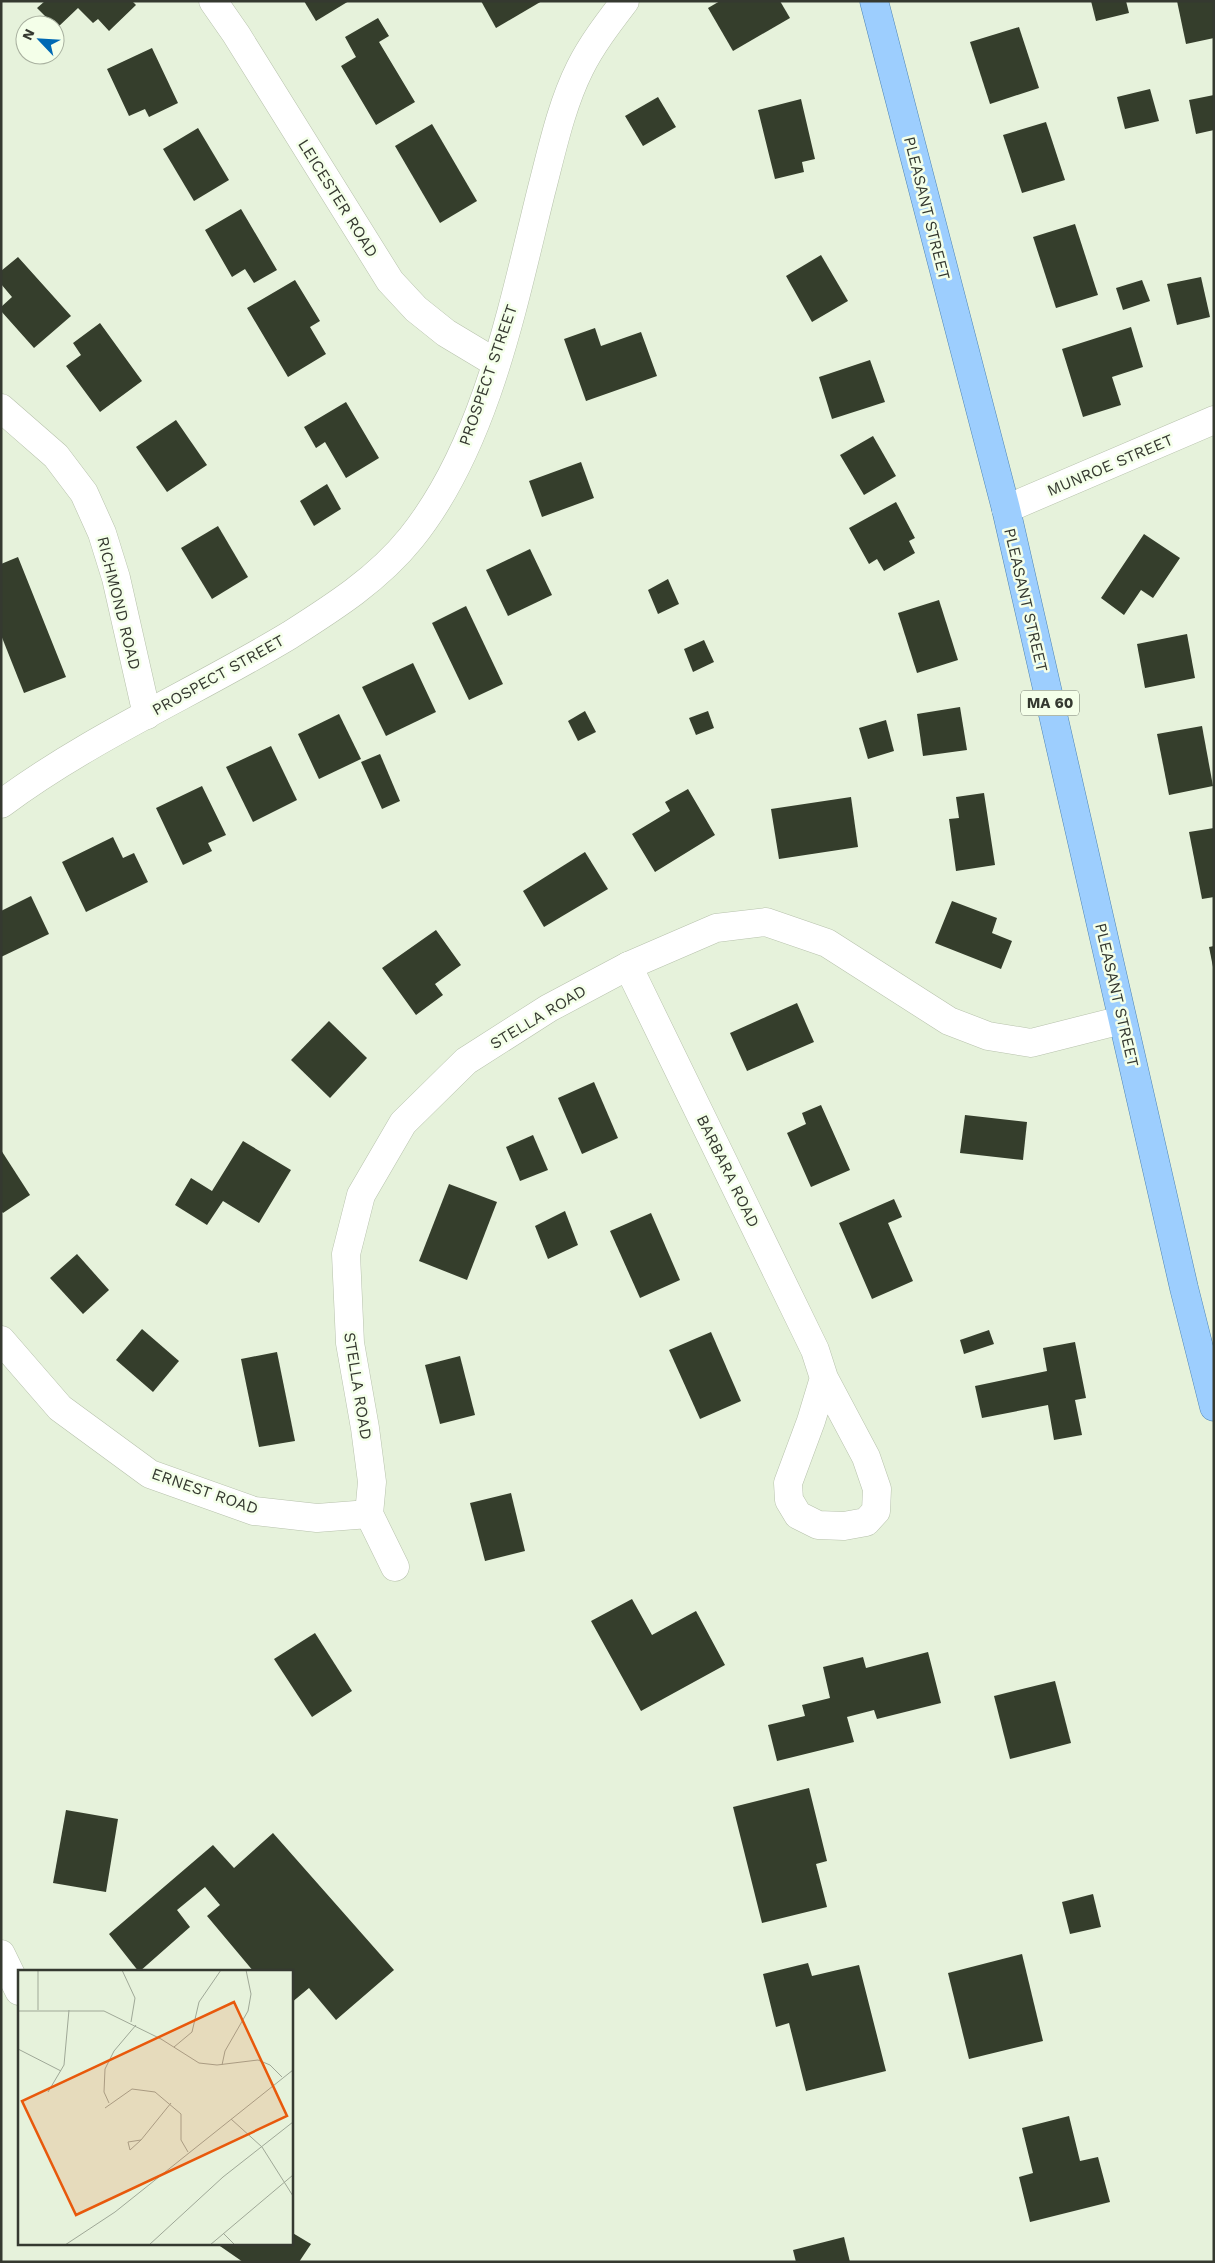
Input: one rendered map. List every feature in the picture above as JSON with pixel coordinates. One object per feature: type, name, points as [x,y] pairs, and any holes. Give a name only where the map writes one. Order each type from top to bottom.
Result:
[{"type":"main road","name":"PLEASANT STREET","points":[[874,1],[1006,509],[1122,1020],[1214,1407]]},
{"type":"street","name":"LEICESTER ROAD","points":[[213,1],[236,34],[390,281],[416,309],[446,333],[496,363]]},
{"type":"street","name":"PROSPECT STREET","points":[[1,804],[61,762],[103,737],[259,653],[320,616],[359,590],[388,563],[412,536],[437,499],[460,458],[480,412],[496,363],[566,105],[580,68],[601,33],[625,1]]},
{"type":"street","name":"RICHMOND ROAD","points":[[1,408],[56,456],[87,501],[102,532],[116,578],[147,715]]},
{"type":"street","name":"MUNROE STREET","points":[[1006,509],[1214,420]]},
{"type":"street","name":"STELLA ROAD","points":[[369,1514],[372,1482],[365,1428],[350,1343],[346,1254],[361,1195],[403,1123],[466,1060],[549,1008],[628,966],[716,928],[766,922],[827,943],[949,1021],[988,1036],[1031,1043],[1122,1020]]},
{"type":"street","name":"BARBARA ROAD","points":[[628,966],[815,1350],[824,1378],[866,1457],[877,1490],[876,1511],[866,1522],[844,1526],[818,1525],[798,1515],[789,1500],[788,1483],[811,1421],[824,1378]]},
{"type":"street","name":"ERNEST ROAD","points":[[1,1340],[60,1408],[150,1474],[254,1511],[317,1518],[369,1514]]},
{"type":"street","points":[[369,1514],[395,1567]]},
{"type":"street","points":[[1,1954],[18,1989]]},
{"type":"building","points":[[45,1],[132,1],[136,5],[109,31],[98,19],[93,23],[78,8],[65,20],[65,15],[44,15],[37,8]]},
{"type":"building","points":[[304,1],[349,1],[316,21]]},
{"type":"building","points":[[481,1],[542,1],[496,28]]},
{"type":"building","points":[[720,1],[780,1],[790,18],[733,51],[708,8]]},
{"type":"building","points":[[1091,1],[1126,1],[1129,13],[1096,21]]},
{"type":"building","points":[[1177,1],[1213,1],[1214,38],[1186,44]]},
{"type":"building","points":[[378,18],[389,36],[379,42],[415,102],[376,125],[341,66],[356,57],[345,37]]},
{"type":"building","points":[[1019,27],[1039,88],[990,104],[970,42]]},
{"type":"building","points":[[152,48],[178,103],[149,117],[145,109],[129,116],[107,69]]},
{"type":"building","points":[[1150,89],[1159,121],[1125,129],[1117,97]]},
{"type":"building","points":[[1214,95],[1214,130],[1196,134],[1189,100]]},
{"type":"building","points":[[658,97],[676,127],[643,146],[625,116]]},
{"type":"building","points":[[801,99],[815,159],[802,162],[804,172],[775,179],[758,110]]},
{"type":"building","points":[[1046,122],[1065,180],[1022,193],[1003,135]]},
{"type":"building","points":[[432,124],[477,201],[440,223],[395,146]]},
{"type":"building","points":[[198,128],[229,180],[194,201],[163,149]]},
{"type":"building","points":[[241,209],[277,270],[254,283],[245,269],[232,277],[205,230]]},
{"type":"building","points":[[1075,224],[1098,295],[1056,308],[1033,237]]},
{"type":"building","points":[[821,255],[848,301],[812,322],[786,276]]},
{"type":"building","points":[[18,257],[71,316],[34,348],[1,311],[1,307],[12,297],[1,284],[1,271]]},
{"type":"building","points":[[1201,277],[1210,317],[1177,325],[1167,284]]},
{"type":"building","points":[[295,280],[320,321],[310,327],[326,354],[288,377],[247,308]]},
{"type":"building","points":[[1142,280],[1150,301],[1123,310],[1116,288]]},
{"type":"building","points":[[100,323],[142,381],[100,412],[66,366],[81,355],[73,343]]},
{"type":"building","points":[[1131,327],[1143,367],[1112,377],[1121,405],[1083,417],[1062,349]]},
{"type":"building","points":[[595,328],[601,346],[641,332],[657,376],[586,401],[564,339]]},
{"type":"building","points":[[870,360],[885,402],[832,419],[819,377]]},
{"type":"building","points":[[346,402],[379,458],[346,478],[325,442],[316,448],[304,427]]},
{"type":"building","points":[[176,420],[207,465],[167,492],[136,447]]},
{"type":"building","points":[[873,436],[896,476],[864,495],[840,455]]},
{"type":"building","points":[[581,462],[594,498],[542,517],[529,481]]},
{"type":"building","points":[[327,484],[341,509],[314,526],[300,501]]},
{"type":"building","points":[[896,502],[915,538],[909,541],[915,553],[884,571],[877,559],[869,564],[849,528]]},
{"type":"building","points":[[218,526],[248,577],[212,599],[181,548]]},
{"type":"building","points":[[1144,534],[1180,558],[1153,598],[1141,590],[1124,615],[1101,598]]},
{"type":"building","points":[[530,549],[552,595],[508,616],[486,570]]},
{"type":"building","points":[[18,557],[66,677],[24,693],[1,635],[1,564]]},
{"type":"building","points":[[668,579],[679,604],[658,614],[648,590]]},
{"type":"building","points":[[939,600],[958,660],[917,673],[898,613]]},
{"type":"building","points":[[466,606],[503,684],[469,700],[432,623]]},
{"type":"building","points":[[1187,634],[1195,678],[1145,688],[1137,644]]},
{"type":"building","points":[[704,640],[714,662],[693,672],[684,649]]},
{"type":"building","points":[[413,663],[436,712],[386,736],[362,687]]},
{"type":"building","points":[[960,707],[967,750],[923,756],[917,714]]},
{"type":"building","points":[[585,711],[596,732],[578,741],[568,721]]},
{"type":"building","points":[[708,711],[714,728],[696,735],[689,718]]},
{"type":"building","points":[[339,714],[361,759],[319,779],[298,734]]},
{"type":"building","points":[[886,720],[894,751],[868,759],[859,728]]},
{"type":"building","points":[[1202,726],[1213,786],[1169,795],[1157,734]]},
{"type":"building","points":[[271,746],[297,800],[253,822],[226,767]]},
{"type":"building","points":[[380,754],[400,801],[382,809],[361,762]]},
{"type":"building","points":[[202,786],[226,835],[208,843],[212,851],[183,865],[156,808]]},
{"type":"building","points":[[688,789],[715,835],[655,872],[632,834],[670,811],[665,802]]},
{"type":"building","points":[[984,793],[995,865],[956,871],[949,819],[959,818],[956,797]]},
{"type":"building","points":[[851,797],[858,847],[779,859],[771,809]]},
{"type":"building","points":[[1214,828],[1214,897],[1202,899],[1189,832]]},
{"type":"building","points":[[113,837],[123,858],[134,853],[148,882],[86,912],[62,862]]},
{"type":"building","points":[[585,852],[608,889],[544,927],[523,891]]},
{"type":"building","points":[[31,896],[49,934],[1,957],[1,911]]},
{"type":"building","points":[[952,901],[997,918],[992,933],[1012,941],[1001,969],[935,943]]},
{"type":"building","points":[[436,930],[461,965],[435,984],[443,995],[416,1015],[382,968]]},
{"type":"building","points":[[1214,946],[1214,967],[1213,967],[1209,947]]},
{"type":"building","points":[[797,1003],[814,1042],[747,1071],[730,1033]]},
{"type":"building","points":[[329,1021],[367,1058],[330,1098],[291,1060]]},
{"type":"building","points":[[594,1082],[618,1138],[582,1154],[558,1098]]},
{"type":"building","points":[[821,1105],[850,1170],[811,1187],[787,1133],[806,1124],[802,1113]]},
{"type":"building","points":[[965,1115],[1027,1122],[1023,1160],[960,1153]]},
{"type":"building","points":[[533,1135],[548,1170],[520,1181],[506,1147]]},
{"type":"building","points":[[243,1141],[291,1170],[259,1223],[223,1201],[207,1225],[175,1205],[191,1178],[212,1191]]},
{"type":"building","points":[[1,1150],[30,1195],[3,1213],[1,1211]]},
{"type":"building","points":[[449,1184],[497,1202],[467,1280],[419,1261]]},
{"type":"building","points":[[894,1199],[902,1217],[888,1223],[913,1281],[872,1299],[839,1223]]},
{"type":"building","points":[[565,1211],[578,1245],[548,1259],[535,1226]]},
{"type":"building","points":[[651,1213],[680,1280],[640,1298],[610,1231]]},
{"type":"building","points":[[77,1254],[109,1290],[83,1314],[50,1278]]},
{"type":"building","points":[[142,1329],[179,1361],[153,1392],[116,1360]]},
{"type":"building","points":[[989,1330],[994,1344],[964,1354],[960,1340]]},
{"type":"building","points":[[711,1332],[741,1401],[700,1419],[669,1350]]},
{"type":"building","points":[[1075,1342],[1086,1398],[1075,1400],[1082,1435],[1054,1440],[1048,1405],[982,1418],[975,1386],[1047,1371],[1043,1348]]},
{"type":"building","points":[[277,1352],[295,1441],[259,1447],[241,1359]]},
{"type":"building","points":[[460,1356],[475,1415],[440,1424],[425,1365]]},
{"type":"building","points":[[511,1493],[525,1551],[485,1561],[470,1503]]},
{"type":"building","points":[[632,1599],[652,1635],[696,1611],[725,1665],[641,1711],[591,1621]]},
{"type":"building","points":[[315,1633],[352,1691],[312,1717],[274,1659]]},
{"type":"building","points":[[928,1652],[941,1703],[877,1719],[874,1710],[847,1717],[854,1742],[777,1761],[768,1725],[805,1716],[802,1705],[830,1698],[823,1667],[863,1657],[866,1668]]},
{"type":"building","points":[[1055,1681],[1071,1743],[1010,1759],[994,1696]]},
{"type":"building","points":[[809,1788],[827,1861],[816,1864],[827,1907],[762,1923],[733,1807]]},
{"type":"building","points":[[66,1810],[118,1819],[106,1892],[53,1883]]},
{"type":"building","points":[[273,1833],[394,1970],[336,2020],[309,1988],[292,2002],[292,1970],[252,1970],[207,1916],[220,1905],[205,1887],[177,1910],[190,1927],[141,1970],[137,1970],[109,1934],[213,1845],[234,1868]]},
{"type":"building","points":[[1093,1894],[1101,1927],[1070,1934],[1062,1902]]},
{"type":"building","points":[[1022,1954],[1043,2041],[969,2059],[948,1973]]},
{"type":"building","points":[[808,1963],[812,1976],[859,1965],[886,2071],[806,2091],[789,2023],[776,2027],[763,1974]]},
{"type":"building","points":[[1069,2116],[1080,2161],[1098,2157],[1110,2202],[1030,2222],[1019,2177],[1033,2173],[1022,2128]]},
{"type":"building","points":[[292,2233],[311,2244],[299,2262],[243,2262],[220,2246],[292,2246]]},
{"type":"building","points":[[844,2237],[850,2262],[796,2262],[793,2250]]}]
